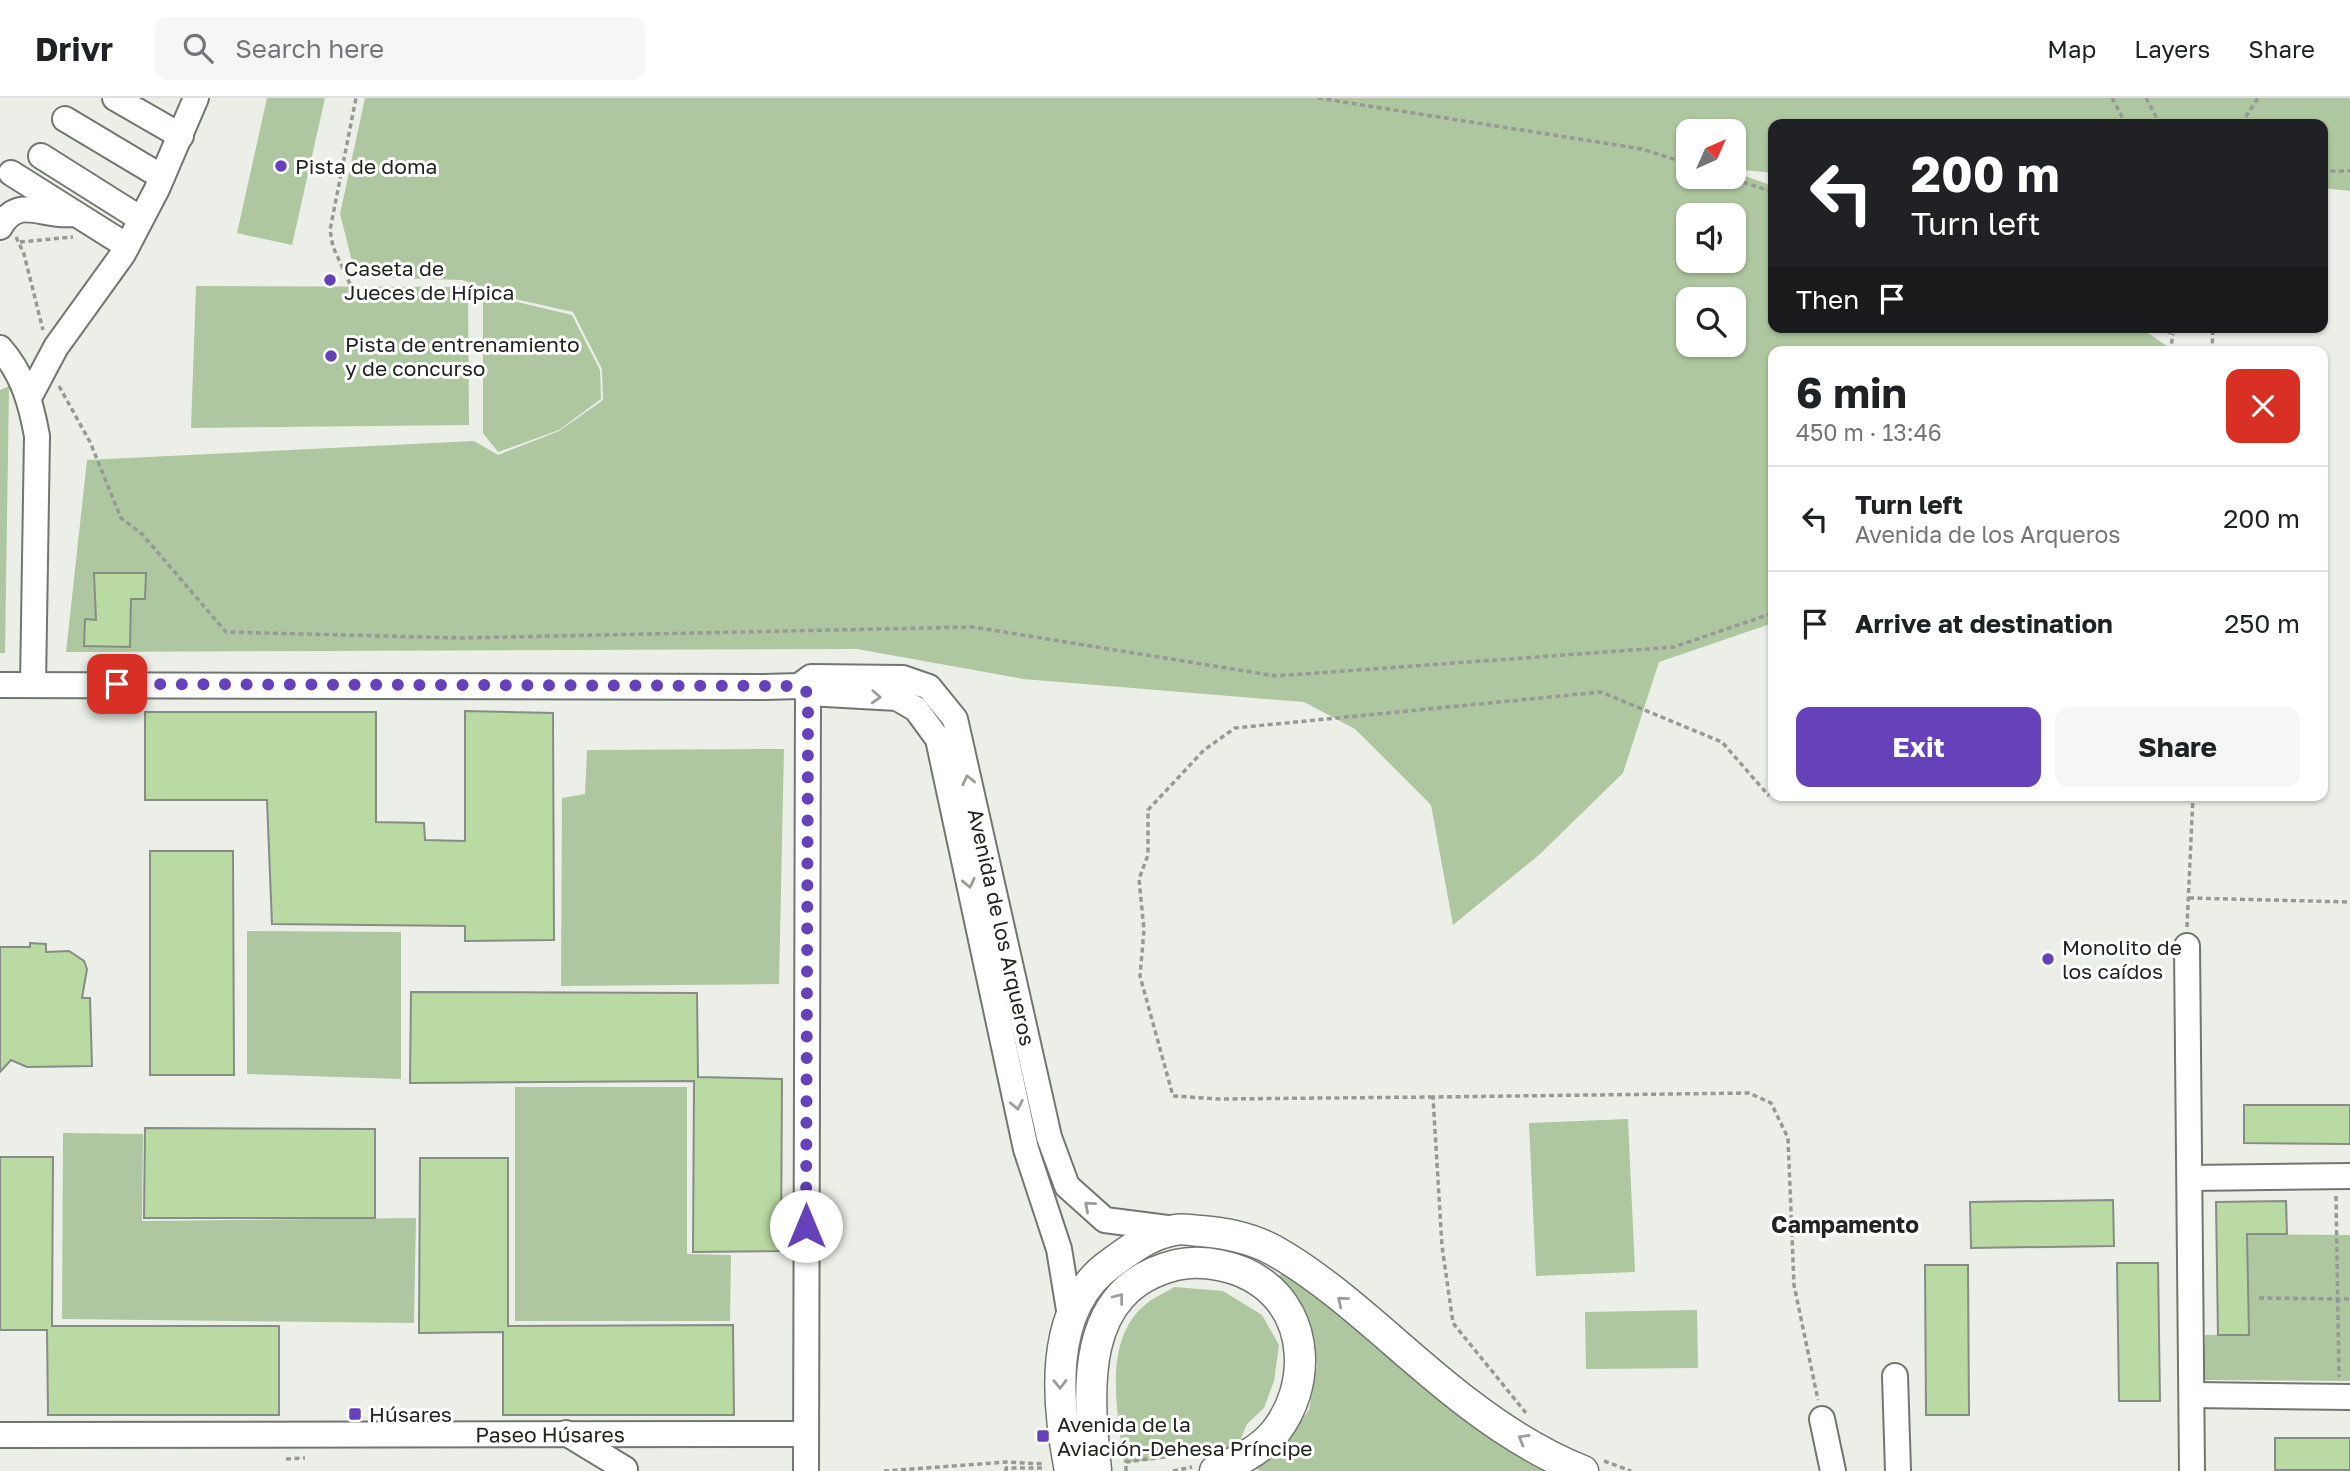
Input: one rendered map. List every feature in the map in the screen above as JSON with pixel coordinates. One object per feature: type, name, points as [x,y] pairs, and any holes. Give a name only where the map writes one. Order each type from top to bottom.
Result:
[{"type":"main road","points":[[1064,1469],[1059,1376],[1070,1316],[1098,1272],[1138,1243],[1176,1229],[1227,1233],[1271,1249],[1307,1271],[1471,1406],[1518,1437],[1583,1471]]},
{"type":"main road","points":[[1064,1469],[1090,1381],[1101,1328],[1113,1306],[1130,1286],[1154,1271],[1203,1262],[1231,1268],[1262,1283],[1280,1301],[1294,1326],[1302,1370],[1295,1396],[1276,1431],[1246,1458],[1211,1461]]},
{"type":"street","points":[[115,98],[181,136]]},
{"type":"street","points":[[30,396],[51,358],[127,246],[162,177],[196,98]]},
{"type":"street","points":[[65,119],[162,177]]},
{"type":"street","points":[[41,156],[141,219]]},
{"type":"street","points":[[10,173],[127,246]]},
{"type":"street","points":[[0,226],[8,213],[19,208],[64,215],[77,213]]},
{"type":"street","points":[[4,358],[30,396],[37,436],[33,685]]},
{"type":"street","name":"Avenida de los Arqueros","points":[[804,690],[811,677],[903,678],[929,687],[955,719],[1049,1137],[1067,1186],[1105,1220],[1176,1229]]},
{"type":"street","name":"Avenida de los Arqueros","points":[[0,685],[804,690],[897,698],[916,709],[938,739],[1026,1149],[1059,1249],[1070,1316]]},
{"type":"street","points":[[804,690],[806,1471]]},
{"type":"street","points":[[2187,946],[2192,1471]]},
{"type":"street","points":[[2190,1178],[2343,1176]]},
{"type":"street","points":[[1895,1376],[1898,1471]]},
{"type":"street","points":[[2193,1395],[2345,1397]]},
{"type":"street","points":[[1822,1419],[1833,1471]]},
{"type":"street","points":[[566,1433],[625,1469]]},
{"type":"street","name":"Paseo Húsares","points":[[0,1435],[806,1434]]},
{"type":"path","points":[[350,284],[333,247],[330,230],[356,98]]},
{"type":"path","points":[[1318,98],[1642,149],[1676,160]]},
{"type":"path","points":[[2112,98],[2123,119]]},
{"type":"path","points":[[2146,98],[2157,119]]},
{"type":"path","points":[[2244,119],[2258,98]]},
{"type":"path","points":[[2328,171],[2350,171]]},
{"type":"path","points":[[1746,183],[1768,190]]},
{"type":"path","points":[[0,226],[20,242],[51,358],[121,518],[142,534],[226,632],[462,638],[974,627],[1276,676],[1674,647],[1768,615]]},
{"type":"path","points":[[20,242],[97,236],[105,231]]},
{"type":"path","points":[[2171,346],[2173,334]]},
{"type":"path","points":[[1768,795],[1722,741],[1601,692],[1235,728],[1204,750],[1148,810],[1148,855],[1139,879],[1144,930],[1140,976],[1173,1096],[1433,1097],[1749,1093],[1771,1103],[1788,1138],[1794,1285],[1822,1419]]},
{"type":"path","points":[[2187,946],[2193,801]]},
{"type":"path","points":[[2189,898],[2350,902]]},
{"type":"path","points":[[1433,1097],[1442,1246],[1453,1323],[1533,1421]]},
{"type":"path","points":[[2343,1176],[2338,1299],[2345,1397]]},
{"type":"path","points":[[2259,1298],[2350,1299]]},
{"type":"path","points":[[1126,1471],[1126,1462],[1211,1461]]},
{"type":"path","points":[[884,1471],[907,1467],[1007,1462],[1043,1462],[1064,1469]]},
{"type":"path","points":[[1006,1471],[1006,1468],[1064,1469]]},
{"type":"green space","name":"Pista de doma","points":[[267,98],[325,98],[292,245],[237,233]]},
{"type":"green space","points":[[365,98],[2350,98],[2350,191],[2328,189],[2328,119],[1768,119],[1768,172],[1746,170],[1746,119],[1676,119],[1676,189],[1746,189],[1746,176],[1768,184],[1768,333],[2148,333],[2167,346],[1768,346],[1768,625],[1659,662],[1623,773],[1539,855],[1453,925],[1431,805],[1355,729],[1304,702],[1023,679],[857,649],[66,652],[87,460],[474,441],[498,455],[559,431],[603,400],[602,369],[573,312],[519,300],[462,280],[356,277],[340,214]]},
{"type":"green space","name":"Pista de entrenamiento y de concurso","points":[[196,286],[468,287],[469,425],[191,428]]},
{"type":"green space","points":[[501,298],[572,315],[600,370],[601,399],[559,430],[498,452],[483,433],[483,299]]},
{"type":"green space","points":[[9,386],[5,653],[0,653],[0,390]]},
{"type":"green space","points":[[784,749],[779,984],[561,986],[562,798],[585,794],[587,750]]},
{"type":"green space","points":[[247,931],[401,932],[401,1079],[247,1074]]},
{"type":"green space","points":[[515,1087],[687,1087],[687,1254],[731,1255],[730,1321],[515,1321]]},
{"type":"green space","points":[[1628,1119],[1635,1272],[1536,1276],[1529,1123]]},
{"type":"green space","points":[[63,1133],[143,1134],[142,1221],[416,1218],[414,1323],[62,1319]]},
{"type":"green space","points":[[2247,1234],[2350,1235],[2350,1381],[2202,1380],[2205,1335],[2249,1334]]},
{"type":"green space","points":[[1287,1271],[1393,1362],[1458,1410],[1557,1471],[1260,1471],[1254,1467],[1286,1441],[1309,1410],[1317,1365],[1307,1319],[1275,1278]]},
{"type":"green space","points":[[1174,1287],[1223,1291],[1262,1315],[1279,1345],[1274,1381],[1264,1408],[1247,1424],[1236,1451],[1124,1463],[1116,1401],[1118,1357],[1123,1337],[1132,1319],[1146,1304]]},
{"type":"green space","points":[[1697,1310],[1698,1368],[1586,1369],[1585,1312]]},
{"type":"building","points":[[94,573],[146,573],[145,599],[131,599],[130,647],[84,646],[85,619],[96,620]]},
{"type":"building","points":[[465,711],[553,713],[554,940],[465,941],[465,926],[272,924],[267,800],[145,800],[145,712],[376,712],[376,822],[424,823],[425,840],[465,841]]},
{"type":"building","points":[[150,851],[233,851],[234,1075],[150,1075]]},
{"type":"building","points":[[30,943],[46,944],[46,952],[69,951],[84,961],[87,969],[82,998],[90,998],[92,1066],[27,1067],[11,1060],[0,1072],[0,947],[30,947]]},
{"type":"building","points":[[411,992],[697,993],[698,1077],[782,1079],[781,1251],[693,1252],[694,1081],[410,1083]]},
{"type":"building","points":[[2244,1105],[2350,1105],[2350,1144],[2244,1143]]},
{"type":"building","points":[[145,1128],[375,1129],[375,1218],[144,1218]]},
{"type":"building","points":[[0,1157],[53,1157],[52,1326],[279,1326],[279,1415],[48,1415],[47,1330],[0,1330]]},
{"type":"building","points":[[420,1158],[508,1158],[508,1326],[733,1325],[734,1415],[503,1415],[503,1332],[419,1333]]},
{"type":"building","points":[[2113,1200],[2114,1246],[1971,1248],[1970,1202]]},
{"type":"building","points":[[2286,1201],[2287,1234],[2247,1234],[2249,1335],[2218,1335],[2216,1202]]},
{"type":"building","points":[[2117,1263],[2158,1263],[2160,1401],[2119,1401]]},
{"type":"building","points":[[1925,1265],[1968,1265],[1969,1415],[1926,1415]]},
{"type":"building","points":[[2275,1438],[2350,1438],[2350,1470],[2275,1470]]},
{"type":"place","name":"Pista de doma","points":[[281,166]]},
{"type":"place","name":"Caseta de Jueces de Hípica","points":[[330,280]]},
{"type":"place","name":"Pista de entrenamiento y de concurso","points":[[331,356]]},
{"type":"place","name":"Monolito de los caídos","points":[[2048,959]]},
{"type":"place","name":"Húsares","points":[[355,1414]]},
{"type":"place","name":"Avenida de la Aviación-Dehesa Príncipe","points":[[1043,1436]]},
{"type":"district","name":"Campamento","points":[[1845,1224]]},
{"type":"route","points":[[117,684],[799,686],[808,693],[806,1226]]}]
